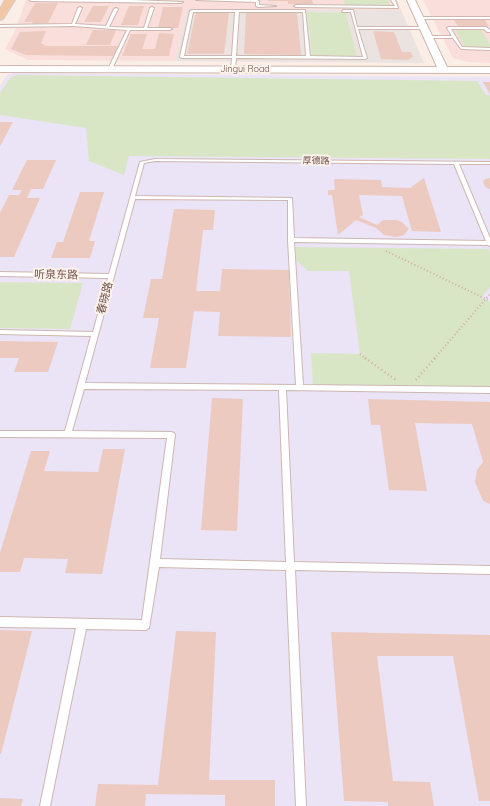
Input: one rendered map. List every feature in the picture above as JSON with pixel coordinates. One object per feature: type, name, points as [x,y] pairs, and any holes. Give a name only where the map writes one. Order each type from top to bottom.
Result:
[{"type":"main road","points":[[0,17],[10,0]]},
{"type":"street","points":[[411,0],[443,70]]},
{"type":"street","name":"Jingui Road","points":[[0,68],[490,70]]},
{"type":"lane","points":[[31,0],[181,2]]},
{"type":"lane","points":[[198,0],[257,0],[258,6],[280,6]]},
{"type":"lane","points":[[340,0],[341,7]]},
{"type":"lane","points":[[288,6],[396,7],[394,0]]},
{"type":"lane","points":[[73,25],[80,8]]},
{"type":"lane","points":[[108,27],[116,8]]},
{"type":"lane","points":[[145,29],[152,8]]},
{"type":"lane","points":[[310,11],[192,11],[182,57],[365,58],[352,12],[338,11]]},
{"type":"lane","points":[[233,69],[237,11]]},
{"type":"lane","points":[[304,11],[308,58]]},
{"type":"lane","points":[[419,18],[490,18]]},
{"type":"lane","points":[[0,26],[73,25],[129,29],[170,29]]},
{"type":"lane","points":[[356,28],[426,32],[454,37]]},
{"type":"lane","points":[[489,33],[485,28],[449,28],[461,48],[490,49]]},
{"type":"lane","points":[[110,69],[129,29]]},
{"type":"lane","name":"厚德路","points":[[142,162],[155,160],[490,163]]},
{"type":"lane","name":"春晓路","points":[[68,434],[142,162]]},
{"type":"lane","points":[[291,240],[490,243],[456,163]]},
{"type":"lane","points":[[133,197],[290,199],[300,387]]},
{"type":"lane","name":"听泉东路","points":[[0,274],[111,276]]},
{"type":"lane","points":[[0,332],[95,334]]},
{"type":"lane","points":[[81,386],[490,390]]},
{"type":"lane","points":[[282,387],[301,806]]},
{"type":"lane","points":[[0,434],[171,435],[146,625],[0,622]]},
{"type":"lane","points":[[155,563],[490,570]]},
{"type":"lane","points":[[45,806],[82,624]]},
{"type":"path","points":[[365,241],[490,301]]},
{"type":"path","points":[[360,354],[408,389],[490,294]]},
{"type":"shaded area","points":[[26,0],[397,0],[401,10],[187,9],[175,61],[28,60],[5,49],[15,31]]},
{"type":"shaded area","points":[[423,0],[490,0],[490,63],[467,62],[453,58]]},
{"type":"shaded area","points":[[187,9],[401,10],[424,63],[175,61]]},
{"type":"shaded area","points":[[14,73],[490,77],[490,806],[0,806],[0,86],[7,75]]},
{"type":"green space","points":[[344,0],[388,0],[390,5],[345,5]]},
{"type":"green space","points":[[307,12],[346,13],[357,57],[312,56]]},
{"type":"green space","points":[[455,30],[481,30],[490,44],[490,47],[465,47]]},
{"type":"green space","points":[[17,75],[477,81],[486,95],[490,95],[490,159],[129,156],[124,175],[89,161],[86,128],[0,115],[0,93],[11,77]]},
{"type":"green space","points":[[296,247],[489,249],[490,287],[481,298],[490,302],[490,387],[313,385],[311,353],[360,354],[349,271],[308,271],[296,260]]},
{"type":"green space","points":[[0,282],[83,283],[70,329],[0,328]]},
{"type":"building","points":[[268,0],[312,0],[313,4],[288,4],[288,1]]},
{"type":"building","points":[[35,3],[58,3],[48,23],[32,24],[33,22],[24,22]]},
{"type":"building","points":[[93,6],[109,6],[101,22],[84,22]]},
{"type":"building","points":[[129,6],[144,6],[138,25],[121,25]]},
{"type":"building","points":[[163,7],[183,7],[178,28],[158,28]]},
{"type":"building","points":[[196,12],[229,13],[224,54],[187,54]]},
{"type":"building","points":[[246,13],[297,13],[301,55],[244,54]]},
{"type":"building","points":[[453,19],[484,19],[489,26],[458,26]]},
{"type":"building","points":[[93,30],[116,30],[110,45],[86,45]]},
{"type":"building","points":[[46,31],[41,43],[46,46],[118,46],[114,56],[26,55],[11,49],[20,32]]},
{"type":"building","points":[[373,31],[394,32],[402,52],[411,52],[413,57],[407,60],[381,59]]},
{"type":"building","points":[[159,33],[174,34],[169,56],[122,56],[131,34],[147,34],[142,49],[155,49]]},
{"type":"building","points":[[483,82],[490,82],[490,94]]},
{"type":"building","points":[[0,122],[13,122],[0,146]]},
{"type":"building","points":[[27,160],[56,160],[43,189],[31,189],[27,198],[40,198],[14,257],[0,257],[0,213],[9,195],[19,195],[22,190],[12,190]]},
{"type":"building","points":[[424,178],[441,232],[412,231],[402,196],[359,195],[363,215],[359,217],[377,225],[383,220],[396,220],[402,222],[409,229],[404,235],[396,237],[384,235],[376,228],[356,220],[338,235],[332,195],[328,195],[328,190],[335,190],[334,179],[381,180],[382,187],[410,188]]},
{"type":"building","points":[[490,178],[490,189],[485,187],[483,182],[485,179]]},
{"type":"building","points":[[80,192],[104,192],[89,241],[95,241],[90,258],[51,258],[57,242],[63,242]]},
{"type":"building","points":[[174,209],[215,210],[213,230],[203,230],[196,291],[220,291],[222,269],[289,270],[291,337],[218,336],[220,312],[194,311],[186,368],[150,368],[159,318],[143,318],[151,279],[162,279]]},
{"type":"building","points":[[0,341],[58,342],[48,372],[14,372],[19,358],[0,358]]},
{"type":"building","points":[[212,398],[243,399],[237,531],[201,530]]},
{"type":"building","points":[[368,399],[490,402],[490,504],[483,501],[475,482],[477,470],[483,462],[472,424],[415,423],[427,491],[389,490],[380,425],[371,425]]},
{"type":"building","points":[[103,449],[125,449],[102,574],[65,573],[68,559],[24,558],[20,572],[0,572],[0,553],[31,451],[50,451],[44,471],[98,472]]},
{"type":"building","points":[[0,630],[32,631],[1,754],[0,754]]},
{"type":"building","points":[[176,631],[216,632],[209,780],[275,780],[275,806],[225,806],[225,795],[146,794],[145,806],[95,806],[98,784],[158,785]]},
{"type":"building","points":[[331,632],[490,635],[490,801],[479,801],[453,656],[377,656],[393,781],[430,782],[434,806],[388,806],[388,802],[344,801]]},
{"type":"building","points":[[0,798],[23,799],[21,806],[0,806]]}]
